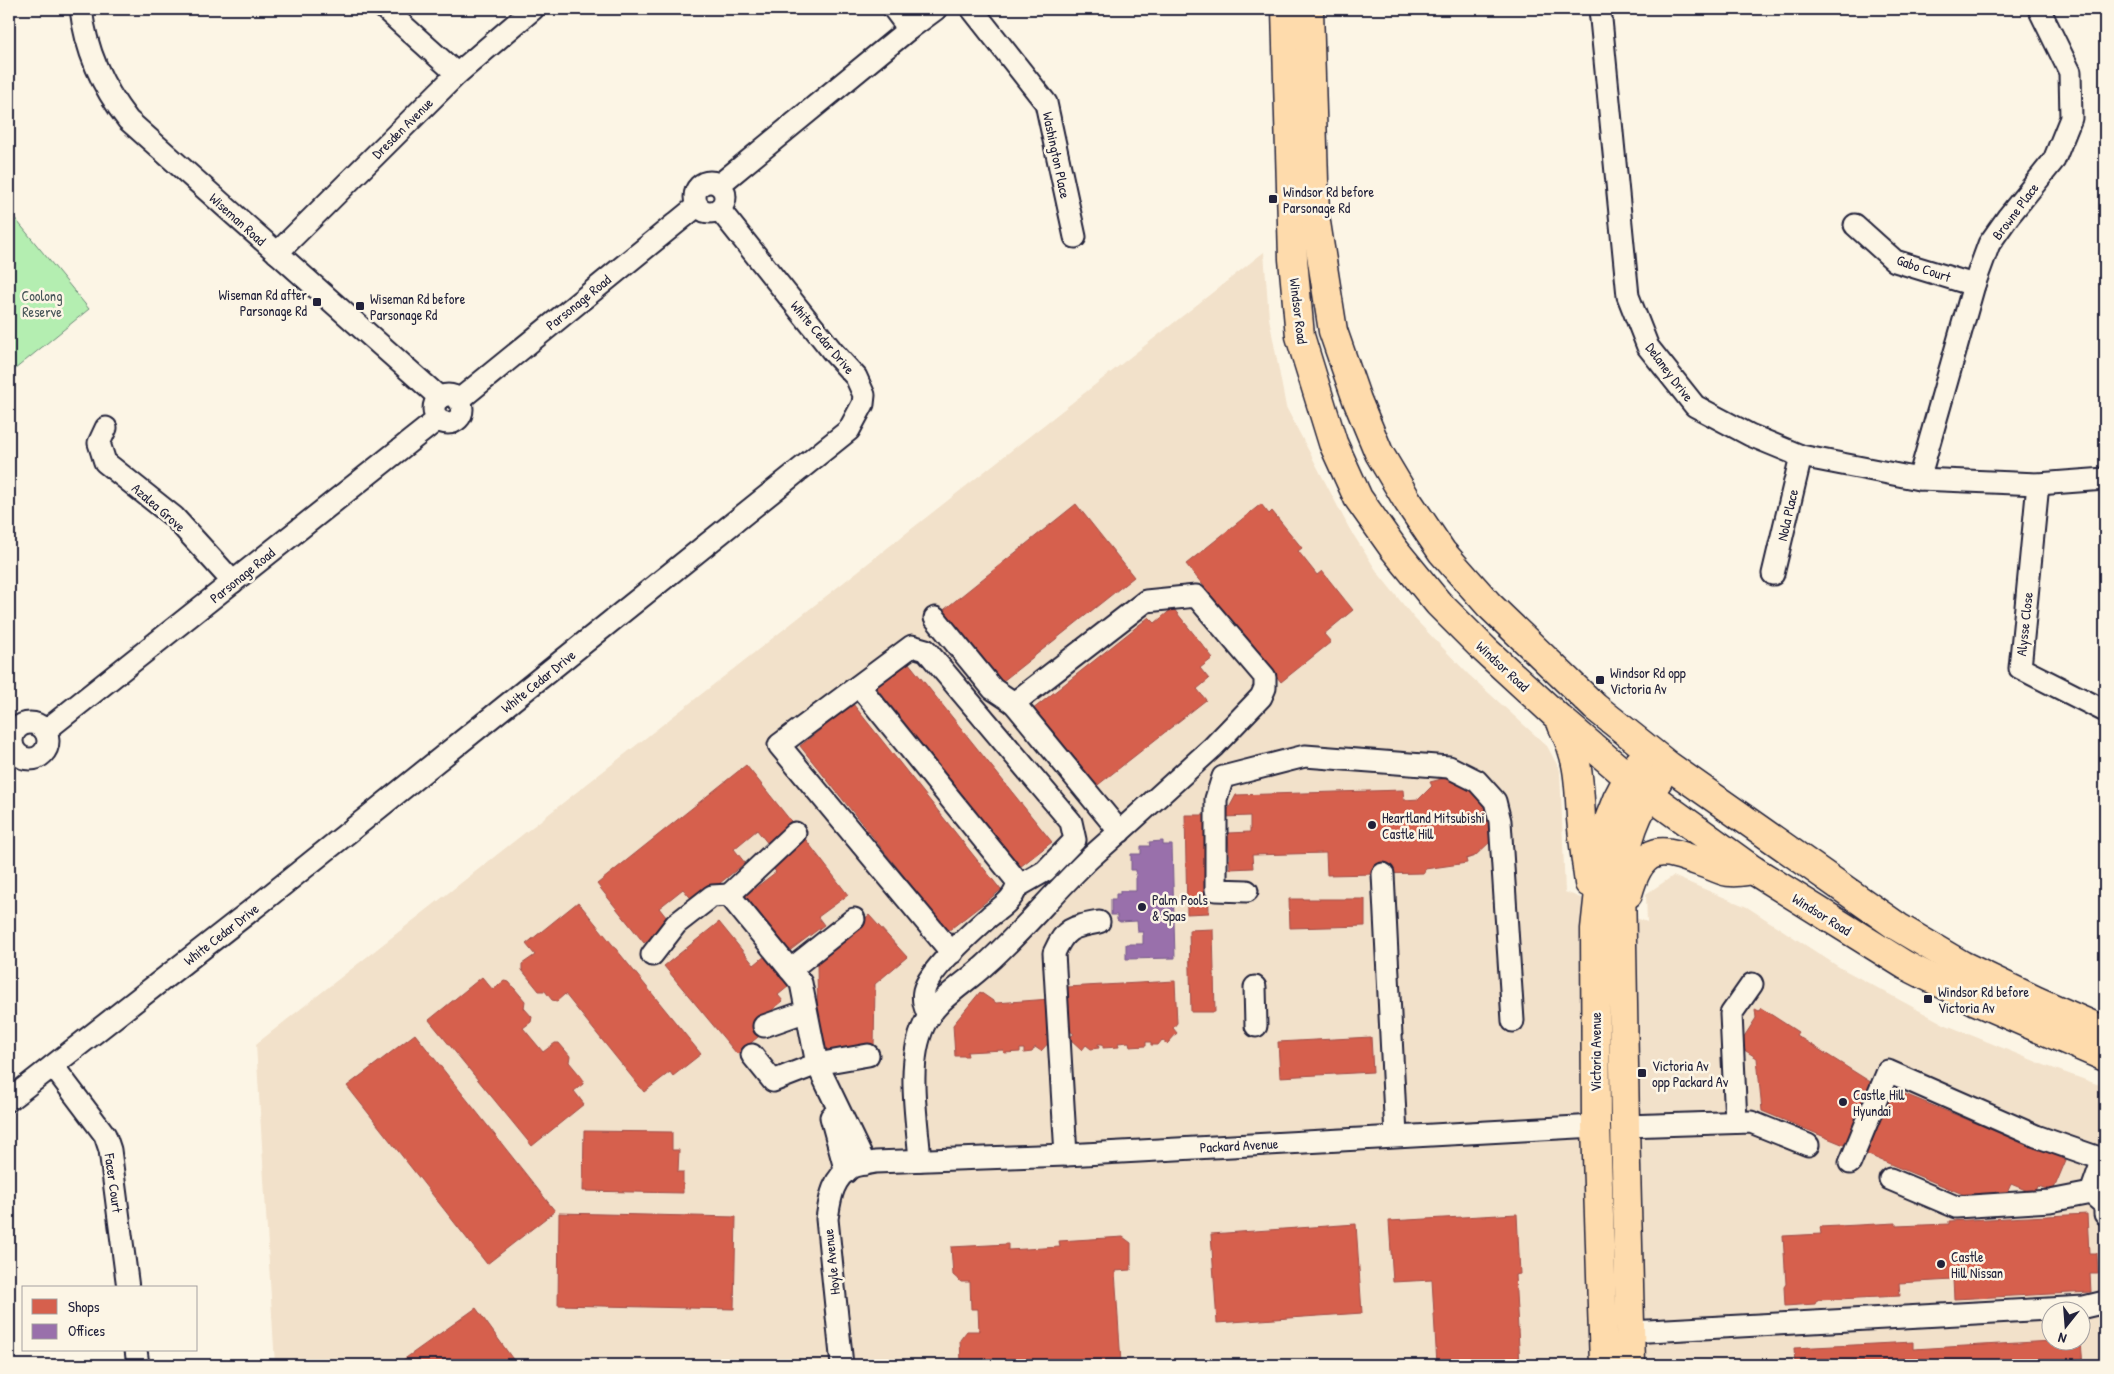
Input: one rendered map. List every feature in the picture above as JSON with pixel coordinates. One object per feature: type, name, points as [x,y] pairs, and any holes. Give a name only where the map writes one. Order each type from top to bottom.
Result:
[{"type":"main road","name":"Windsor Road","points":[[1286,9],[1293,259],[1300,336],[1333,443],[1358,498],[1394,549],[1438,602],[1485,650],[1559,718],[1638,786],[1753,870],[1905,965],[1976,1001],[2105,1057]]},
{"type":"main road","name":"Windsor Road","points":[[1310,9],[1315,216],[1333,331],[1357,400],[1379,453],[1406,500],[1442,552],[1490,605],[1595,706],[1659,758],[1898,927],[1962,965],[2105,1031]]},
{"type":"main road","points":[[1559,718],[1575,755],[1579,779],[1583,845],[1595,929]]},
{"type":"main road","name":"Victoria Avenue","points":[[1604,1365],[1596,1126],[1595,929],[1606,827],[1613,809],[1638,786],[1659,758]]},
{"type":"main road","name":"Victoria Avenue","points":[[1631,1365],[1621,882],[1624,855],[1631,831],[1638,786]]},
{"type":"main road","points":[[1622,917],[1636,872],[1642,860],[1650,854],[1659,852],[1679,855],[1730,872],[1753,870]]},
{"type":"main road","name":"Packard Avenue","points":[[1596,1126],[1625,1126]]},
{"type":"main road","points":[[1603,1334],[1630,1332]]},
{"type":"street","name":"Wiseman Road","points":[[81,9],[84,33],[95,66],[128,120],[277,253],[449,399]]},
{"type":"street","points":[[385,9],[456,74]]},
{"type":"street","name":"Dresden Avenue","points":[[277,253],[456,74],[533,9]]},
{"type":"street","points":[[894,9],[909,29]]},
{"type":"street","points":[[719,185],[936,9]]},
{"type":"street","name":"Washington Place","points":[[972,9],[1046,103],[1075,237]]},
{"type":"street","name":"Delaney Drive","points":[[1600,9],[1628,296],[1648,346],[1696,406],[1750,435],[1801,456],[1919,479],[2038,484],[2105,479]]},
{"type":"street","name":"Browne Place","points":[[1919,479],[1974,285],[1989,244],[2054,160],[2071,118],[2070,72],[2039,9]]},
{"type":"street","points":[[706,182],[714,182],[719,185],[725,196],[719,209],[708,212],[697,206],[694,196],[699,186],[706,182]]},
{"type":"street","name":"Parsonage Road","points":[[46,731],[438,419],[434,406],[449,399],[697,206]]},
{"type":"street","name":"White Cedar Drive","points":[[9,1100],[263,901],[849,430],[863,404],[864,395],[856,377],[833,352],[719,209]]},
{"type":"street","name":"Gabo Court","points":[[1855,225],[1895,260],[1974,285]]},
{"type":"street","name":"Azalea Grove","points":[[106,428],[100,443],[105,462],[174,516],[234,582]]},
{"type":"street","name":"Nola Place","points":[[1773,574],[1801,456]]},
{"type":"street","name":"Alysse Close","points":[[2038,484],[2020,668],[2105,711]]},
{"type":"street","points":[[920,1160],[915,1091],[916,1052],[924,1026],[934,1008],[986,965],[1090,858],[1212,747],[1261,697],[1265,688],[1265,677],[1196,596],[1146,601],[1014,703]]},
{"type":"street","points":[[935,618],[993,689],[1014,703],[1120,832]]},
{"type":"street","points":[[952,953],[780,745],[861,689],[912,646],[926,650],[1071,822],[1075,840],[1045,871],[1017,887]]},
{"type":"street","points":[[861,689],[1017,882],[1014,895],[952,953],[927,984],[924,1004],[929,1017]]},
{"type":"street","points":[[37,724],[46,731],[48,737],[47,747],[41,756],[31,759],[12,753],[12,725],[37,724]]},
{"type":"street","points":[[1246,891],[1216,890],[1216,800],[1223,777],[1305,756],[1449,767],[1477,781],[1495,801],[1500,821],[1513,1021]]},
{"type":"street","points":[[795,833],[729,895],[712,896],[676,924],[652,955],[715,900],[728,901],[798,986],[817,1064],[854,1168]]},
{"type":"street","points":[[1382,874],[1396,1136]]},
{"type":"street","points":[[729,895],[801,983],[817,1064]]},
{"type":"street","points":[[790,970],[854,919]]},
{"type":"street","points":[[1066,1155],[1054,953],[1062,936],[1073,928],[1099,922]]},
{"type":"street","points":[[1736,1122],[1731,1014],[1752,984]]},
{"type":"street","points":[[1255,987],[1256,1026]]},
{"type":"street","points":[[764,1026],[804,1012]]},
{"type":"street","points":[[752,1055],[773,1080],[817,1064],[868,1055]]},
{"type":"street","name":"Facer Court","points":[[53,1066],[105,1135],[110,1150],[128,1286]]},
{"type":"street","points":[[1850,1162],[1888,1071],[2036,1136],[2104,1159],[2090,1193]]},
{"type":"street","points":[[1625,1126],[1751,1122],[1808,1145]]},
{"type":"street","name":"Packard Avenue","points":[[854,1168],[920,1160],[1066,1155],[1596,1126]]},
{"type":"street","name":"Hoyle Avenue","points":[[842,1365],[827,1219],[830,1198],[837,1179],[854,1168]]},
{"type":"street","points":[[1890,1179],[1956,1207],[2050,1200],[2090,1193],[2105,1205],[2105,1214]]},
{"type":"street","points":[[1630,1332],[2084,1307],[2105,1302]]},
{"type":"street","points":[[136,1352],[138,1365]]},
{"type":"shaded area","points":[[1264,252],[1269,318],[1286,407],[1349,528],[1378,573],[1414,618],[1468,674],[1547,746],[1560,770],[1565,892],[1647,922],[1646,894],[1673,876],[1747,907],[1839,967],[1944,1024],[2044,1065],[2105,1087],[2105,1365],[275,1365],[256,1044]]},
{"type":"green space","name":"Coolong Reserve","points":[[9,211],[89,309],[9,374]]},
{"type":"building: Shops","points":[[1076,504],[1134,577],[998,685],[940,613]]},
{"type":"building: Shops","points":[[1261,504],[1269,514],[1272,511],[1302,548],[1298,551],[1317,575],[1322,571],[1353,610],[1324,634],[1331,642],[1281,682],[1186,564]]},
{"type":"building: Shops","points":[[1173,608],[1213,658],[1200,668],[1209,679],[1197,689],[1206,700],[1094,788],[1032,710],[1149,617],[1155,623]]},
{"type":"building: Shops","points":[[904,657],[1052,842],[1020,867],[872,682]]},
{"type":"building: Shops","points":[[853,704],[1001,890],[948,931],[800,746]]},
{"type":"building: Shops","points":[[746,765],[794,825],[769,845],[757,830],[734,849],[745,863],[695,903],[683,889],[659,908],[670,922],[644,943],[597,884]]},
{"type":"building: Shops","name":"Heartland Mitsubishi Castle Hill","points":[[1453,776],[1489,796],[1496,818],[1491,841],[1475,856],[1466,859],[1467,863],[1425,869],[1424,873],[1327,875],[1326,853],[1252,855],[1253,868],[1230,869],[1228,833],[1250,832],[1250,816],[1224,817],[1236,795],[1403,790],[1404,800],[1419,799],[1432,786],[1430,782]]},
{"type":"building: Shops","points":[[1185,815],[1207,815],[1209,913],[1187,914]]},
{"type":"building: Shops","points":[[803,836],[848,895],[818,917],[824,925],[788,952],[745,896],[776,872],[768,862]]},
{"type":"building: Shops","points":[[1289,899],[1365,899],[1365,926],[1290,928]]},
{"type":"building: Shops","points":[[578,902],[701,1054],[673,1076],[670,1072],[644,1092],[565,994],[557,1001],[552,1000],[545,991],[539,991],[522,970],[522,964],[535,955],[526,944]]},
{"type":"building: Shops","points":[[869,915],[907,957],[875,984],[874,1049],[818,1050],[817,960]]},
{"type":"building: Shops","points":[[719,922],[754,965],[765,956],[789,986],[778,995],[783,1001],[755,1024],[763,1033],[737,1054],[664,966]]},
{"type":"building: Shops","points":[[1213,929],[1215,1012],[1191,1012],[1189,930]]},
{"type":"building: Shops","points":[[482,977],[493,990],[504,981],[509,982],[525,1001],[524,1008],[532,1017],[531,1022],[523,1028],[543,1052],[555,1043],[559,1043],[570,1056],[569,1062],[583,1079],[583,1084],[574,1091],[584,1104],[532,1146],[429,1020]]},
{"type":"building: Shops","points":[[1175,981],[1177,1023],[1173,1028],[1177,1033],[1167,1044],[1162,1040],[1158,1045],[1151,1045],[1151,1042],[1146,1042],[1146,1046],[1130,1047],[1129,1042],[1118,1043],[1119,1047],[1103,1048],[1103,1044],[1098,1044],[1099,1048],[1091,1049],[1086,1045],[1082,1050],[1069,1038],[1074,1034],[1069,1030],[1067,987]]},
{"type":"building: Shops","points":[[980,992],[996,1003],[1050,999],[1051,1030],[1047,1035],[1052,1039],[1041,1051],[1035,1047],[1032,1052],[1024,1053],[1024,1049],[1020,1049],[1020,1052],[1004,1053],[1003,1050],[967,1052],[968,1056],[955,1056],[953,1025]]},
{"type":"building: Shops","name":"Castle Hill Hyundai","points":[[1761,1008],[1798,1032],[1796,1035],[1888,1093],[1890,1088],[2066,1160],[2053,1191],[2038,1186],[2035,1194],[2011,1184],[2006,1195],[1965,1195],[1762,1111],[1757,1058],[1738,1046],[1756,1018],[1755,1009],[1759,1011]]},
{"type":"building: Shops","points":[[415,1034],[555,1211],[487,1264],[347,1086]]},
{"type":"building: Shops","points":[[1371,1037],[1373,1072],[1280,1077],[1278,1042]]},
{"type":"building: Shops","points":[[584,1131],[672,1132],[672,1150],[679,1150],[678,1172],[683,1172],[683,1193],[583,1191]]},
{"type":"building: Shops","points":[[559,1213],[736,1217],[734,1309],[558,1305]]},
{"type":"building: Shops","points":[[1517,1214],[1520,1274],[1515,1275],[1520,1365],[1437,1365],[1432,1280],[1393,1282],[1389,1221]]},
{"type":"building: Shops","name":"Castle Hill Nissan","points":[[2087,1214],[2089,1253],[2097,1253],[2098,1274],[2090,1274],[2091,1292],[1954,1299],[1953,1280],[1899,1283],[1900,1296],[1817,1300],[1815,1304],[1785,1306],[1784,1287],[1786,1284],[1783,1236],[1821,1234],[1820,1227],[1896,1223],[1896,1226],[1949,1224],[1949,1221]]},
{"type":"building: Shops","points":[[1356,1224],[1362,1313],[1217,1323],[1211,1234]]},
{"type":"building: Shops","points":[[1123,1237],[1131,1243],[1131,1270],[1115,1271],[1121,1363],[982,1359],[982,1363],[961,1363],[960,1340],[967,1331],[979,1331],[978,1309],[971,1309],[970,1282],[961,1282],[953,1275],[951,1247],[1008,1244],[1008,1250],[1060,1247],[1059,1241]]},
{"type":"building: Shops","points":[[476,1308],[517,1365],[396,1365]]},
{"type":"building: Shops","points":[[1913,1342],[1913,1349],[2042,1342],[2042,1352],[2082,1352],[2083,1365],[1795,1365],[1794,1348]]},
{"type":"building: Offices","name":"Palm Pools & Spas","points":[[1163,841],[1163,845],[1172,845],[1175,958],[1126,959],[1126,944],[1143,944],[1143,932],[1138,932],[1137,921],[1120,922],[1117,920],[1117,915],[1111,915],[1111,899],[1116,899],[1116,894],[1120,894],[1120,891],[1136,891],[1136,870],[1131,870],[1131,854],[1141,854],[1141,846],[1150,846],[1149,842]]},
{"type":"place","name":"Windsor Rd before Parsonage Rd","points":[[1273,199]]},
{"type":"place","name":"Wiseman Rd after Parsonage Rd","points":[[317,302]]},
{"type":"place","name":"Wiseman Rd before Parsonage Rd","points":[[360,306]]},
{"type":"place","name":"Windsor Rd opp Victoria Av","points":[[1600,680]]},
{"type":"place","name":"Heartland Mitsubishi Castle Hill","points":[[1372,825]]},
{"type":"place","name":"Palm Pools & Spas","points":[[1142,907]]},
{"type":"place","name":"Windsor Rd before Victoria Av","points":[[1928,999]]},
{"type":"place","name":"Victoria Av opp Packard Av","points":[[1642,1073]]},
{"type":"place","name":"Castle Hill Hyundai","points":[[1843,1102]]},
{"type":"place","name":"Castle Hill Nissan","points":[[1941,1264]]}]
